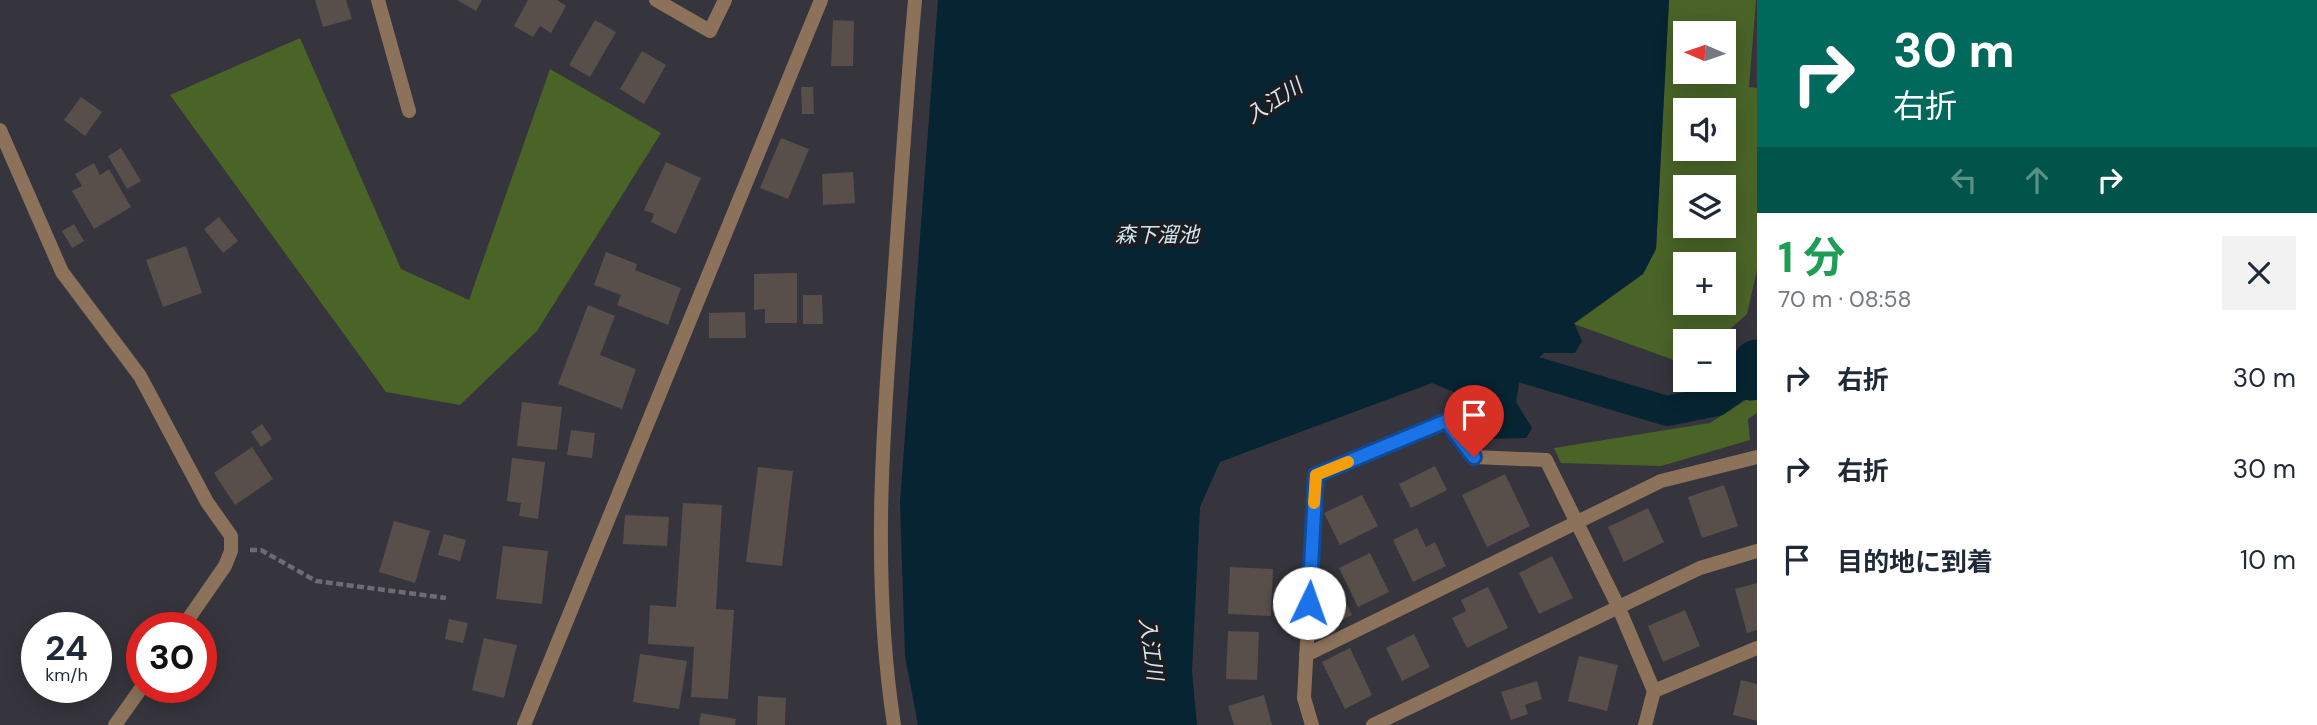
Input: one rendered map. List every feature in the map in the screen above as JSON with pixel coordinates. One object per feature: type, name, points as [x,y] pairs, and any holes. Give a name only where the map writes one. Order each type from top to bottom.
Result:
[{"type":"street","points":[[378,0],[410,111]]},
{"type":"street","points":[[656,0],[710,31],[724,0]]},
{"type":"street","points":[[524,725],[821,0]]},
{"type":"street","points":[[894,725],[879,566],[881,457],[915,0]]},
{"type":"street","points":[[0,130],[62,272],[141,376],[206,502],[231,536],[231,551],[225,566],[194,612]]},
{"type":"street","points":[[1312,725],[1304,698],[1316,475],[1446,421],[1474,457],[1546,460],[1618,606],[1654,691],[1645,725]]},
{"type":"street","points":[[1306,654],[1661,481],[1757,457]]},
{"type":"street","points":[[1373,725],[1700,568],[1757,551]]},
{"type":"street","points":[[1654,691],[1757,648]]},
{"type":"street","points":[[116,725],[131,703]]},
{"type":"path","points":[[231,551],[261,550],[316,581],[446,598]]},
{"type":"green space","points":[[1669,0],[1756,0],[1749,87],[1757,88],[1757,270],[1747,314],[1730,329],[1673,329],[1673,360],[1574,324],[1643,274],[1656,249]]},
{"type":"green space","points":[[300,38],[401,269],[469,300],[550,69],[661,133],[537,331],[460,405],[386,392],[170,95]]},
{"type":"green space","points":[[1757,393],[1757,413],[1748,419],[1750,440],[1661,466],[1561,463],[1554,448],[1710,423]]},
{"type":"water","name":"森下溜池","points":[[938,0],[1669,0],[1656,249],[1643,274],[1574,323],[1582,341],[1575,353],[1544,353],[1521,372],[1516,402],[1532,428],[1526,438],[1490,439],[1461,395],[1432,383],[1220,462],[1200,507],[1192,671],[1197,725],[918,725],[905,656],[900,502]]},
{"type":"building","points":[[315,0],[346,0],[352,19],[323,27]]},
{"type":"building","points":[[457,0],[482,0],[476,11]]},
{"type":"building","points":[[528,0],[557,0],[566,6],[551,33],[540,26],[533,37],[514,26]]},
{"type":"building","points":[[595,20],[616,32],[590,77],[569,65]]},
{"type":"building","points":[[833,20],[854,21],[853,66],[831,66]]},
{"type":"building","points":[[642,51],[666,65],[644,104],[620,89]]},
{"type":"building","points":[[801,87],[813,87],[814,114],[802,114]]},
{"type":"building","points":[[81,97],[102,112],[85,136],[64,120]]},
{"type":"building","points":[[781,138],[809,149],[788,199],[760,188]]},
{"type":"building","points":[[121,148],[141,181],[127,189],[108,156]]},
{"type":"building","points":[[666,162],[701,178],[676,234],[651,222],[654,214],[644,210]]},
{"type":"building","points":[[94,163],[100,175],[109,169],[131,207],[94,229],[72,191],[82,186],[75,174]]},
{"type":"building","points":[[853,172],[855,203],[823,205],[822,174]]},
{"type":"building","points":[[219,217],[238,241],[223,253],[204,229]]},
{"type":"building","points":[[74,224],[84,241],[72,248],[62,231]]},
{"type":"building","points":[[186,246],[202,293],[163,307],[146,260]]},
{"type":"building","points":[[606,252],[637,264],[635,270],[681,288],[668,325],[617,305],[621,295],[594,285]]},
{"type":"building","points":[[797,273],[797,323],[765,323],[765,309],[754,310],[754,274]]},
{"type":"building","points":[[803,295],[822,295],[823,324],[803,324]]},
{"type":"building","points":[[588,305],[615,316],[600,355],[636,369],[622,409],[558,384]]},
{"type":"building","points":[[745,312],[746,338],[709,338],[709,313]]},
{"type":"building","points":[[522,402],[562,407],[557,450],[517,446]]},
{"type":"building","points":[[262,424],[272,439],[261,447],[251,432]]},
{"type":"building","points":[[571,430],[595,433],[592,458],[567,455]]},
{"type":"building","points":[[252,447],[273,479],[235,505],[214,473]]},
{"type":"building","points":[[512,458],[545,462],[538,519],[519,516],[521,503],[507,501]]},
{"type":"building","points":[[1435,466],[1447,490],[1411,508],[1399,484]]},
{"type":"building","points":[[758,467],[793,471],[782,566],[746,562]]},
{"type":"building","points":[[1505,474],[1530,526],[1487,547],[1462,495]]},
{"type":"building","points":[[1724,485],[1738,526],[1702,538],[1688,497]]},
{"type":"building","points":[[1362,495],[1378,526],[1340,545],[1324,513]]},
{"type":"building","points":[[683,503],[722,505],[716,609],[734,610],[728,699],[691,697],[694,647],[648,644],[650,605],[676,607]]},
{"type":"building","points":[[1648,508],[1664,542],[1624,562],[1608,527]]},
{"type":"building","points":[[625,515],[669,517],[667,546],[623,544]]},
{"type":"building","points":[[394,521],[430,531],[415,583],[379,572]]},
{"type":"building","points":[[1417,528],[1426,547],[1435,542],[1446,566],[1413,582],[1393,540]]},
{"type":"building","points":[[444,534],[466,540],[460,561],[438,555]]},
{"type":"building","points":[[503,546],[548,551],[542,604],[496,599]]},
{"type":"building","points":[[1370,553],[1389,592],[1358,607],[1339,568]]},
{"type":"building","points":[[1552,556],[1573,598],[1539,614],[1519,573]]},
{"type":"building","points":[[1230,567],[1273,569],[1271,616],[1228,614]]},
{"type":"building","points":[[1757,583],[1757,630],[1747,633],[1735,589]]},
{"type":"building","points":[[1488,587],[1508,628],[1467,648],[1452,618],[1466,611],[1461,600]]},
{"type":"building","points":[[1343,596],[1352,615],[1332,625],[1323,606]]},
{"type":"building","points":[[1685,610],[1700,646],[1663,662],[1648,626]]},
{"type":"building","points":[[449,619],[468,623],[463,643],[445,639]]},
{"type":"building","points":[[1228,631],[1259,632],[1257,680],[1226,679]]},
{"type":"building","points":[[1414,634],[1430,667],[1402,681],[1386,648]]},
{"type":"building","points":[[484,638],[517,645],[504,698],[472,690]]},
{"type":"building","points":[[1350,648],[1372,695],[1345,709],[1322,662]]},
{"type":"building","points":[[640,654],[687,661],[679,709],[633,702]]},
{"type":"building","points":[[1579,656],[1618,665],[1607,711],[1568,701]]},
{"type":"building","points":[[1741,680],[1757,684],[1757,721],[1733,715]]},
{"type":"building","points":[[1537,681],[1542,699],[1525,705],[1528,714],[1511,720],[1501,692]]},
{"type":"building","points":[[1264,695],[1272,725],[1234,725],[1228,706]]},
{"type":"building","points":[[758,696],[786,698],[785,725],[757,725]]},
{"type":"building","points":[[701,713],[736,719],[735,725],[699,725]]},
{"type":"waterway","name":"入江川","points":[[1507,363],[1667,411],[1717,401],[1751,376]]},
{"type":"waterway","name":"入江川","points":[[1751,376],[1757,364]]},
{"type":"slow traffic","points":[[1314,503],[1316,475],[1348,462]]},
{"type":"route","points":[[1309,603],[1316,475],[1446,421],[1474,457]]}]
